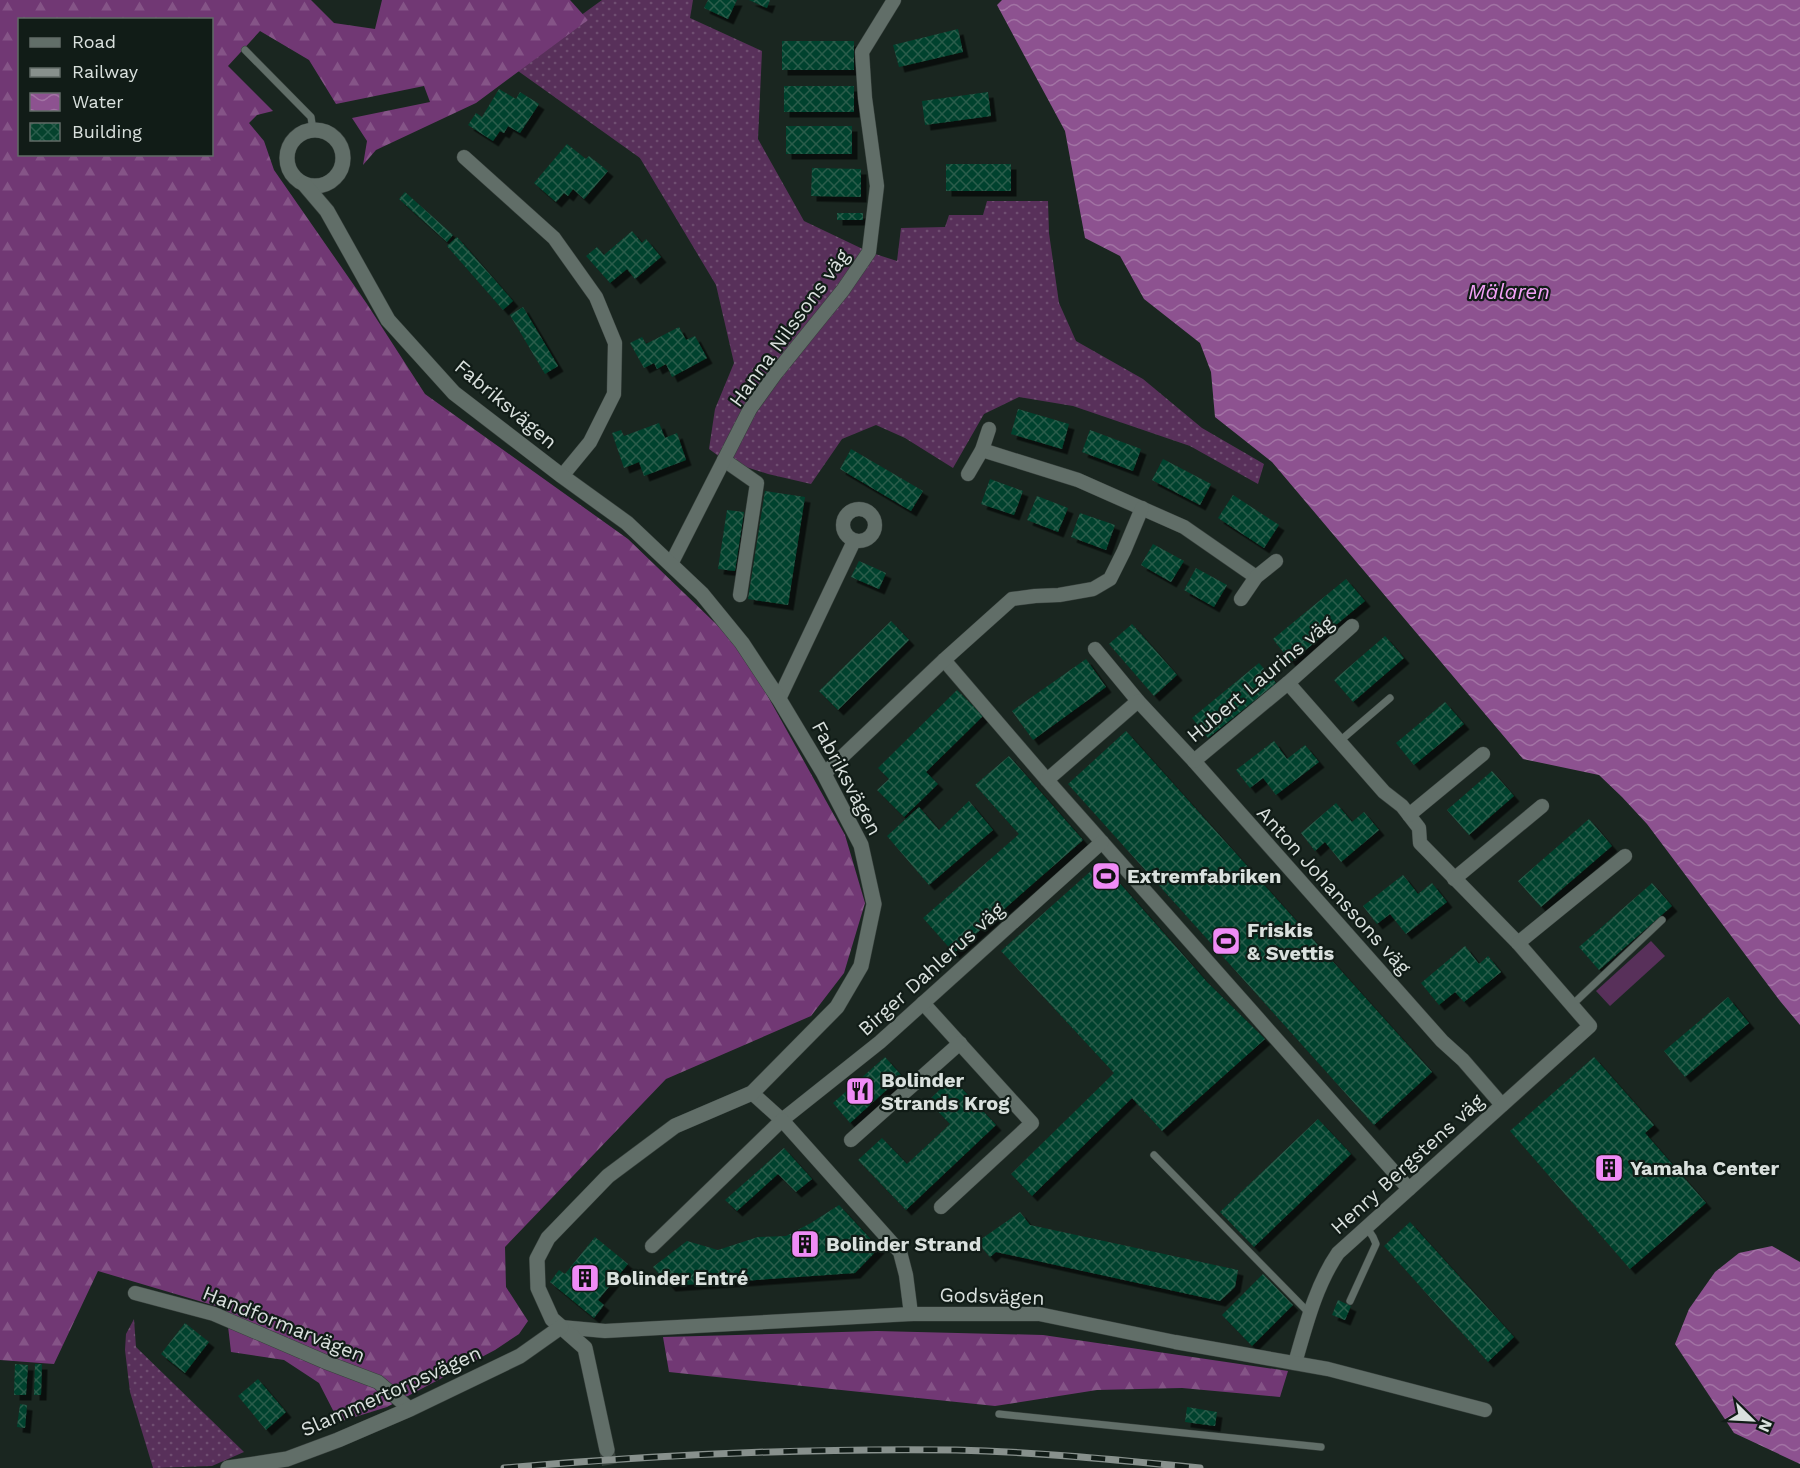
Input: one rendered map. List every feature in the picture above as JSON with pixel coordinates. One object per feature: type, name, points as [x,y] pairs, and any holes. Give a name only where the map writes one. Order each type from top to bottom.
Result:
[{"type":"street","name":"Hanna Nilssons väg","points":[[671,564],[693,525],[750,409],[843,290],[869,252],[876,186],[862,52],[894,0]]},
{"type":"street","points":[[313,130],[326,132],[334,138],[343,156],[327,211]]},
{"type":"street","name":"Fabriksvägen","points":[[313,130],[297,137],[292,142],[287,159],[289,168],[327,211],[388,320],[454,393],[627,524],[702,594],[742,643],[779,699],[824,774],[861,845],[874,904],[861,966],[837,1007],[752,1093],[675,1126],[608,1176],[548,1238],[537,1259],[538,1288],[552,1319],[585,1348],[607,1450]]},
{"type":"street","points":[[464,157],[554,238],[596,297],[615,343],[614,394],[590,442],[562,476]]},
{"type":"street","points":[[304,184],[323,185],[336,177]]},
{"type":"street","points":[[968,474],[982,450],[989,429]]},
{"type":"street","points":[[982,450],[1078,480],[1184,527],[1257,578]]},
{"type":"street","points":[[724,460],[757,483],[740,595]]},
{"type":"street","points":[[824,774],[1012,599],[1093,589],[1110,579],[1142,508]]},
{"type":"street","points":[[779,699],[854,541]]},
{"type":"street","points":[[1241,599],[1257,578],[1276,561]]},
{"type":"street","name":"Hubert Laurins väg","points":[[1194,761],[1352,626]]},
{"type":"street","name":"Anton Johanssons väg","points":[[1095,649],[1138,701],[1502,1105]]},
{"type":"street","points":[[944,660],[1102,843],[1409,1189]]},
{"type":"street","points":[[1288,683],[1341,740],[1384,792],[1402,806],[1419,828],[1420,843],[1518,943],[1572,1005]]},
{"type":"street","points":[[1047,780],[1138,701]]},
{"type":"street","points":[[1409,815],[1483,754]]},
{"type":"street","points":[[1454,879],[1542,806]]},
{"type":"street","name":"Birger Dahlerus väg","points":[[652,1246],[782,1120],[880,1042],[1102,843]]},
{"type":"street","points":[[1518,943],[1625,856]]},
{"type":"street","points":[[923,1003],[1032,1123],[941,1207]]},
{"type":"street","name":"Henry Bergstens väg","points":[[1295,1363],[1326,1270],[1338,1253],[1590,1026],[1572,1005]]},
{"type":"street","points":[[851,1140],[960,1043]]},
{"type":"street","points":[[752,1093],[782,1120],[900,1252],[906,1275],[911,1314]]},
{"type":"street","name":"Handformarvägen","points":[[135,1293],[214,1314],[378,1382],[410,1409]]},
{"type":"street","name":"Godsvägen","points":[[561,1327],[605,1331],[911,1314],[1039,1314],[1175,1342],[1328,1369],[1485,1410]]},
{"type":"street","name":"Slammertorpsvägen","points":[[228,1468],[287,1459],[338,1440],[410,1409],[520,1356],[561,1327]]},
{"type":"lane","points":[[245,50],[311,117],[313,130]]},
{"type":"lane","points":[[1341,740],[1390,698]]},
{"type":"lane","points":[[1572,1005],[1662,920]]},
{"type":"lane","points":[[1154,1155],[1310,1314]]},
{"type":"lane","points":[[1350,1301],[1376,1244],[1367,1228]]},
{"type":"lane","points":[[999,1414],[1321,1448]]},
{"type":"shaded area","points":[[602,0],[693,0],[690,18],[762,51],[758,139],[804,221],[869,252],[897,261],[901,228],[945,227],[949,215],[983,215],[987,201],[1048,201],[1049,233],[1059,303],[1076,341],[1143,379],[1202,428],[1264,464],[1258,484],[1190,446],[1073,406],[1019,397],[984,414],[953,468],[905,438],[876,425],[842,439],[811,484],[724,460],[709,449],[715,409],[734,363],[716,285],[640,158],[511,66]]},
{"type":"shaded area","points":[[1651,941],[1665,956],[1610,1006],[1596,991]]},
{"type":"shaded area","points":[[134,1319],[136,1347],[244,1452],[212,1466],[153,1468],[130,1392],[125,1350],[126,1334]]},
{"type":"green space","points":[[0,0],[311,0],[334,23],[375,29],[382,0],[570,0],[588,20],[476,103],[376,150],[363,165],[367,141],[352,118],[430,102],[424,86],[336,104],[309,60],[260,31],[228,66],[273,111],[257,115],[249,123],[264,141],[274,170],[367,304],[425,394],[628,539],[741,648],[845,835],[865,903],[844,973],[811,1016],[666,1079],[505,1247],[506,1287],[528,1321],[519,1334],[495,1350],[387,1407],[339,1422],[319,1383],[284,1360],[231,1352],[226,1309],[98,1271],[54,1364],[0,1360]]},
{"type":"green space","points":[[877,1331],[1043,1335],[1288,1371],[1280,1397],[1182,1388],[1097,1390],[995,1406],[669,1372],[663,1337]]},
{"type":"water","name":"Mälaren","points":[[1002,0],[1800,0],[1800,1025],[1647,824],[1622,797],[1599,775],[1523,759],[1272,462],[1215,417],[1211,372],[1200,343],[1144,299],[1120,256],[1085,238],[1065,131],[997,5]]},
{"type":"water","points":[[1772,1246],[1800,1262],[1800,1464],[1734,1433],[1675,1344],[1689,1309],[1715,1272],[1739,1253]]},
{"type":"building","points":[[708,0],[737,0],[728,19],[704,8]]},
{"type":"building","points":[[749,0],[770,0],[767,8]]},
{"type":"building","points":[[958,29],[963,52],[899,67],[893,45]]},
{"type":"building","points":[[782,41],[854,41],[854,70],[782,70]]},
{"type":"building","points":[[784,86],[854,86],[854,112],[784,112]]},
{"type":"building","points":[[499,89],[516,99],[520,92],[539,104],[520,133],[508,126],[504,133],[500,131],[493,141],[468,125],[476,113],[482,117]]},
{"type":"building","points":[[988,92],[991,116],[925,125],[922,101]]},
{"type":"building","points":[[786,126],[852,126],[852,154],[786,154]]},
{"type":"building","points":[[567,144],[586,159],[589,156],[608,171],[584,199],[573,189],[568,196],[564,193],[556,202],[534,183]]},
{"type":"building","points":[[946,164],[1011,164],[1011,191],[946,191]]},
{"type":"building","points":[[812,168],[861,169],[861,197],[811,196]]},
{"type":"building","points":[[405,192],[453,235],[447,242],[399,199]]},
{"type":"building","points":[[837,213],[863,213],[863,220],[837,220]]},
{"type":"building","points":[[632,231],[642,243],[646,239],[661,257],[635,279],[627,269],[610,283],[586,256],[597,247],[604,255]]},
{"type":"building","points":[[457,237],[513,301],[503,310],[447,246]]},
{"type":"building","points":[[523,307],[558,366],[545,374],[510,315]]},
{"type":"building","points":[[679,327],[686,340],[695,336],[707,358],[672,377],[666,364],[657,369],[654,363],[644,368],[630,343],[642,337],[646,344]]},
{"type":"building","points":[[1018,409],[1069,424],[1062,449],[1011,434]]},
{"type":"building","points":[[659,423],[665,438],[677,433],[686,460],[644,476],[639,462],[624,468],[612,433],[621,430],[624,436]]},
{"type":"building","points":[[1090,430],[1141,449],[1133,471],[1082,452]]},
{"type":"building","points":[[851,449],[923,491],[911,511],[840,469]]},
{"type":"building","points":[[1163,459],[1211,484],[1200,505],[1152,480]]},
{"type":"building","points":[[990,479],[1023,491],[1014,515],[981,504]]},
{"type":"building","points":[[765,491],[805,497],[788,605],[748,599]]},
{"type":"building","points":[[1233,495],[1279,525],[1264,548],[1218,518]]},
{"type":"building","points":[[1037,496],[1068,508],[1058,532],[1027,520]]},
{"type":"building","points":[[727,510],[744,512],[735,571],[718,569]]},
{"type":"building","points":[[1080,513],[1115,525],[1106,550],[1071,537]]},
{"type":"building","points":[[1153,544],[1184,561],[1171,582],[1141,565]]},
{"type":"building","points":[[859,561],[886,573],[879,589],[851,577]]},
{"type":"building","points":[[1196,568],[1227,585],[1214,607],[1184,590]]},
{"type":"building","points":[[1346,579],[1365,601],[1291,662],[1273,639]]},
{"type":"building","points":[[891,621],[909,640],[838,710],[819,691]]},
{"type":"building","points":[[1132,624],[1177,675],[1154,696],[1109,644]]},
{"type":"building","points":[[1385,636],[1404,658],[1353,702],[1334,680]]},
{"type":"building","points":[[1086,659],[1106,687],[1033,740],[1012,711]]},
{"type":"building","points":[[1259,663],[1276,683],[1208,738],[1192,718]]},
{"type":"building","points":[[957,690],[983,716],[926,772],[938,784],[904,817],[877,790],[889,779],[878,768]]},
{"type":"building","points":[[1445,702],[1464,724],[1414,765],[1396,743]]},
{"type":"building","points":[[1126,731],[1432,1072],[1374,1125],[1068,784]]},
{"type":"building","points":[[1274,741],[1287,759],[1305,745],[1319,762],[1276,795],[1263,778],[1250,788],[1236,770]]},
{"type":"building","points":[[1009,756],[1083,840],[954,953],[923,918],[1019,834],[975,785]]},
{"type":"building","points":[[1492,771],[1514,796],[1469,835],[1447,810]]},
{"type":"building","points":[[969,801],[993,830],[929,885],[887,836],[919,807],[939,830]]},
{"type":"building","points":[[1336,803],[1352,822],[1364,812],[1379,830],[1341,862],[1325,842],[1315,851],[1301,833]]},
{"type":"building","points":[[1589,819],[1612,846],[1541,907],[1518,881]]},
{"type":"building","points":[[1101,862],[1207,982],[1265,1039],[1162,1131],[1132,1098],[1032,1196],[1011,1174],[1114,1073],[1001,951]]},
{"type":"building","points":[[1403,875],[1418,894],[1432,883],[1447,902],[1406,934],[1390,914],[1377,924],[1363,906]]},
{"type":"building","points":[[1652,883],[1672,906],[1599,970],[1579,947]]},
{"type":"building","points":[[1465,946],[1479,964],[1488,956],[1501,972],[1464,1002],[1455,992],[1439,1005],[1421,983]]},
{"type":"building","points":[[1728,997],[1749,1023],[1685,1077],[1664,1051]]},
{"type":"building","points":[[885,1057],[902,1076],[850,1123],[833,1103]]},
{"type":"building","name":"Yamaha Center","points":[[1594,1057],[1654,1125],[1645,1133],[1706,1203],[1630,1269],[1510,1131]]},
{"type":"building","points":[[952,1078],[996,1125],[906,1210],[858,1160],[882,1138],[907,1164],[950,1124],[928,1101]]},
{"type":"building","points":[[1318,1119],[1351,1154],[1254,1247],[1220,1212]]},
{"type":"building","points":[[784,1148],[812,1179],[796,1192],[778,1174],[737,1211],[725,1200]]},
{"type":"building","name":"Bolinder Strand","points":[[839,1205],[879,1248],[855,1273],[670,1286],[653,1267],[687,1241],[718,1250],[758,1237],[786,1236]]},
{"type":"building","points":[[1020,1212],[1030,1225],[1238,1270],[1235,1287],[1220,1301],[996,1252],[990,1257],[977,1242]]},
{"type":"building","points":[[1410,1222],[1514,1337],[1488,1362],[1384,1246]]},
{"type":"building","name":"Bolinder Entré","points":[[595,1237],[628,1264],[598,1300],[604,1305],[594,1318],[550,1282],[559,1270],[565,1274]]},
{"type":"building","points":[[1263,1274],[1293,1305],[1252,1346],[1222,1315]]},
{"type":"building","points":[[1338,1300],[1351,1306],[1345,1320],[1332,1315]]},
{"type":"building","points":[[185,1323],[209,1342],[185,1373],[161,1354]]},
{"type":"building","points":[[15,1364],[28,1365],[26,1395],[14,1395]]},
{"type":"building","points":[[35,1364],[42,1364],[41,1395],[34,1395]]},
{"type":"building","points":[[258,1379],[286,1412],[266,1430],[238,1396]]},
{"type":"building","points":[[20,1404],[27,1405],[25,1428],[17,1427]]},
{"type":"building","points":[[1187,1407],[1217,1412],[1215,1426],[1185,1422]]},
{"type":"tunnel","points":[[607,1450],[610,1468]]},
{"type":"railway","points":[[504,1468],[617,1459],[843,1450],[956,1450],[1017,1453],[1200,1468]]},
{"type":"place","name":"Extremfabriken","points":[[1106,876]]},
{"type":"place","name":"Friskis & Svettis","points":[[1226,941]]},
{"type":"place","name":"Bolinder Strands Krog","points":[[860,1091]]},
{"type":"place","name":"Yamaha Center","points":[[1609,1168]]},
{"type":"place","name":"Bolinder Strand","points":[[805,1244]]},
{"type":"place","name":"Bolinder Entré","points":[[585,1278]]}]
